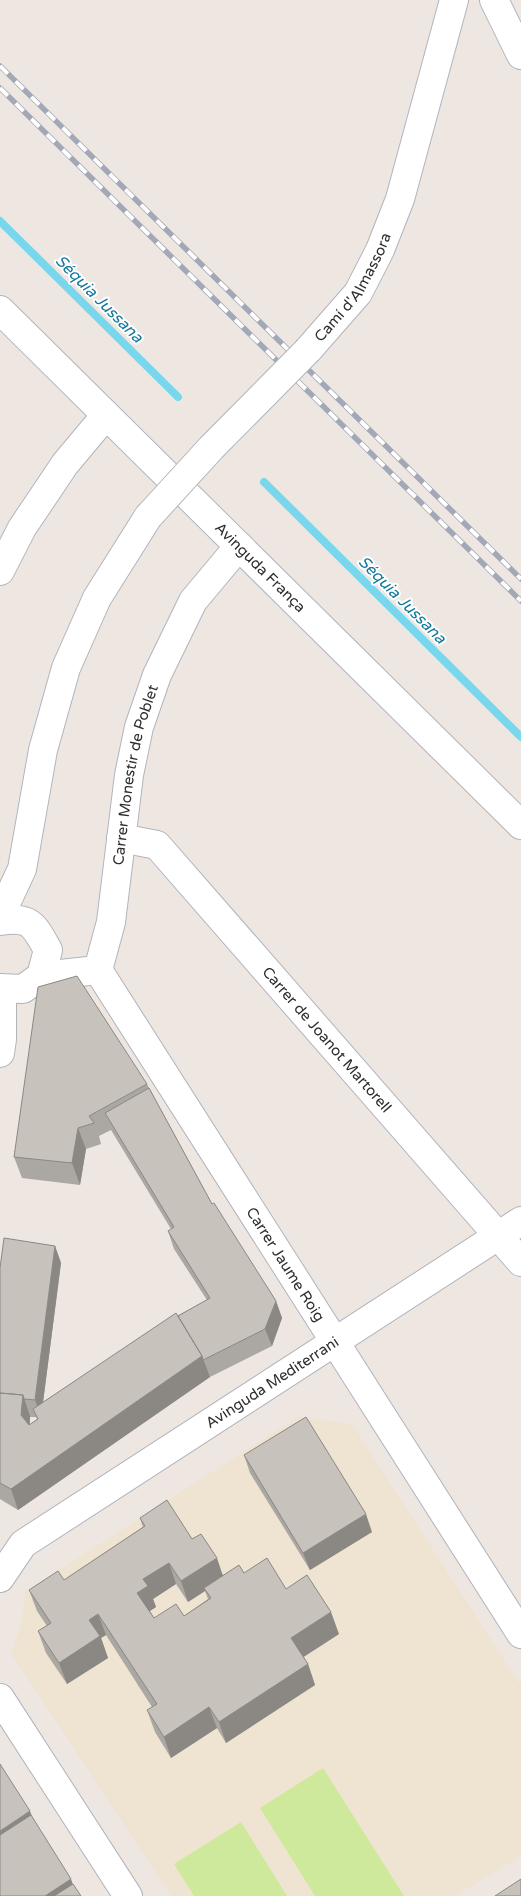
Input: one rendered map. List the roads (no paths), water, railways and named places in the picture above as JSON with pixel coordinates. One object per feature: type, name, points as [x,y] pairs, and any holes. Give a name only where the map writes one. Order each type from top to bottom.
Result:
[{"type":"street","name":"Camí d'Almassora","points":[[22,869],[43,750],[66,668],[97,598],[148,517],[211,448],[308,350],[358,293],[380,250],[400,199],[454,0]]},
{"type":"street","points":[[494,0],[521,55]]},
{"type":"street","name":"Avinguda França","points":[[0,310],[521,825]]},
{"type":"street","points":[[0,571],[22,528],[65,464],[106,415]]},
{"type":"street","name":"Carrer Monestir de Poblet","points":[[98,970],[111,922],[129,775],[139,727],[157,675],[194,601],[239,546]]},
{"type":"street","name":"Carrer de Joanot Martorell","points":[[121,838],[157,845],[521,1262]]},
{"type":"street","points":[[0,916],[22,869]]},
{"type":"street","points":[[1,1046],[17,985],[48,950],[35,926],[22,869]]},
{"type":"street","points":[[0,921],[17,918],[35,926]]},
{"type":"street","points":[[17,985],[98,970]]},
{"type":"street","name":"Carrer Jaume Roig","points":[[98,970],[521,1634]]},
{"type":"street","name":"Avinguda Mediterrani","points":[[0,1578],[12,1546],[335,1342],[521,1221]]},
{"type":"street","points":[[0,1698],[128,1896]]},
{"type":"waterway","name":"Séquia Jussana","points":[[0,221],[178,397]]},
{"type":"waterway","name":"Séquia Jussana","points":[[264,482],[521,737]]},
{"type":"railway","points":[[0,66],[521,579]]},
{"type":"railway","points":[[0,88],[521,601]]}]
